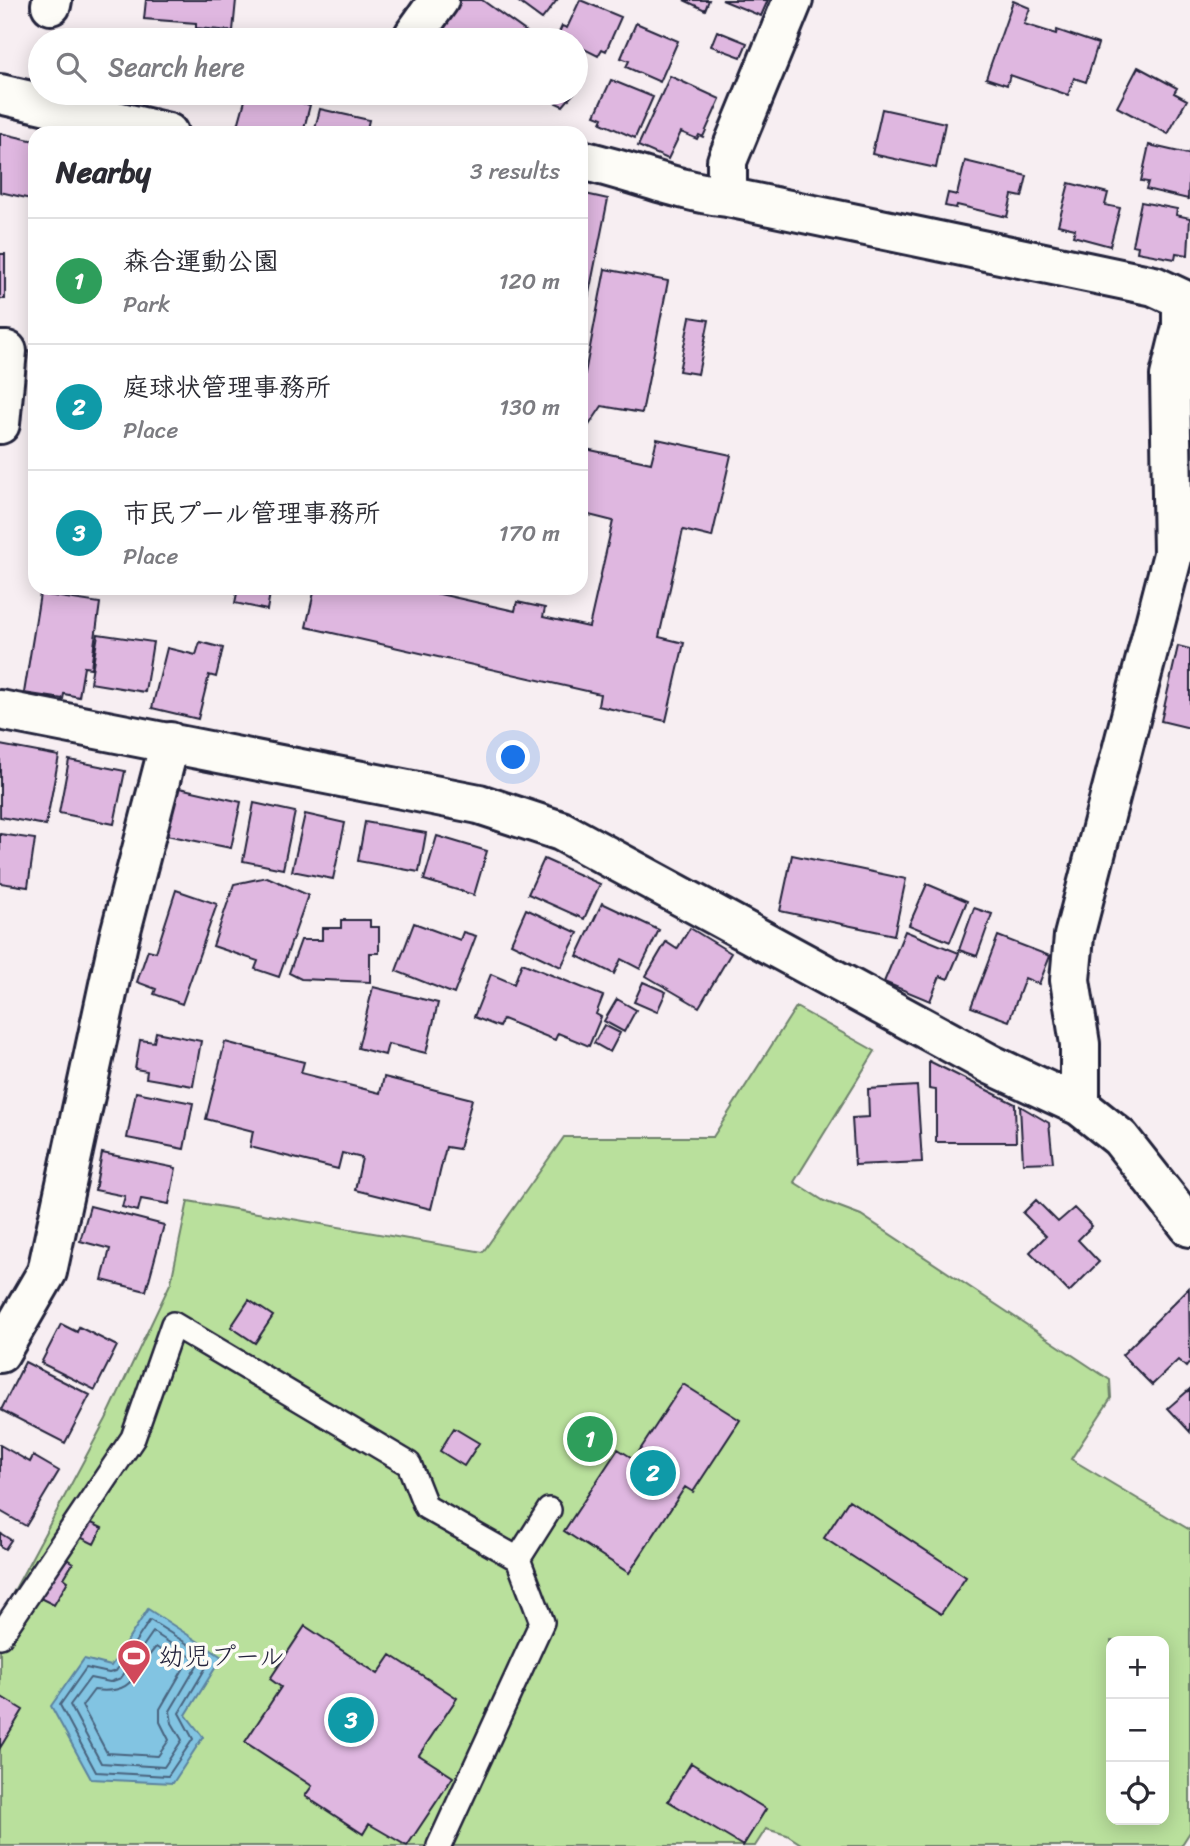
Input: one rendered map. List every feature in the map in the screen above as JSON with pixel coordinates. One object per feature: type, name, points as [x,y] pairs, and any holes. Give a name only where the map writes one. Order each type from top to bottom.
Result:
[{"type":"street","points":[[419,28],[439,0]]},
{"type":"street","points":[[727,197],[727,161],[793,0]]},
{"type":"street","points":[[0,94],[28,100]]},
{"type":"street","points":[[47,105],[138,126]]},
{"type":"street","points":[[588,162],[634,172],[689,192],[727,197],[1154,286],[1182,299],[1182,327],[1170,376],[1180,484],[1173,554],[1074,936],[1070,980],[1080,1044],[1080,1106]]},
{"type":"street","points":[[0,351],[7,351],[0,424]]},
{"type":"street","points":[[0,710],[479,804],[561,831],[992,1065],[1080,1106],[1120,1138],[1190,1227]]},
{"type":"street","points":[[0,1353],[47,1272],[119,938],[170,742]]},
{"type":"lane","points":[[0,1636],[132,1438],[173,1324],[410,1464],[426,1507],[519,1559],[542,1622],[439,1846]]},
{"type":"lane","points":[[519,1559],[549,1510]]},
{"type":"green space","points":[[796,1007],[875,1051],[794,1182],[824,1201],[861,1215],[1110,1380],[1111,1398],[1071,1459],[1190,1530],[1190,1832],[1181,1846],[804,1846],[787,1835],[766,1829],[755,1846],[0,1846],[0,1617],[106,1419],[171,1282],[188,1201],[483,1252],[564,1137],[713,1137]]},
{"type":"water","name":"幼児プール","points":[[148,1609],[222,1657],[186,1715],[203,1737],[173,1783],[91,1779],[51,1706],[84,1659],[111,1666]]},
{"type":"building","points":[[146,0],[236,0],[233,28],[196,28],[196,23],[144,19]]},
{"type":"building","points":[[460,0],[482,0],[521,28],[440,28]]},
{"type":"building","points":[[516,0],[557,0],[542,19]]},
{"type":"building","points":[[580,0],[621,17],[606,51],[602,49],[598,56],[588,51],[588,28],[567,28]]},
{"type":"building","points":[[684,0],[709,0],[705,10]]},
{"type":"building","points":[[722,0],[768,0],[761,16]]},
{"type":"building","points":[[1013,1],[1030,8],[1024,24],[1056,34],[1057,30],[1098,44],[1086,82],[1074,78],[1068,95],[1010,75],[1007,85],[986,78]]},
{"type":"building","points":[[636,23],[678,41],[660,82],[626,67],[629,61],[621,58]]},
{"type":"building","points":[[717,31],[747,43],[741,57],[711,46]]},
{"type":"building","points":[[1138,67],[1177,88],[1174,93],[1187,100],[1168,134],[1117,107]]},
{"type":"building","points":[[670,76],[720,99],[703,137],[699,135],[697,139],[681,132],[668,159],[638,146]]},
{"type":"building","points":[[611,80],[653,97],[635,138],[601,123],[603,118],[595,115]]},
{"type":"building","points":[[244,105],[310,105],[305,126],[238,126]]},
{"type":"building","points":[[320,109],[369,120],[368,126],[316,126]]},
{"type":"building","points":[[882,109],[945,123],[936,168],[872,154]]},
{"type":"building","points":[[0,133],[28,139],[28,198],[0,192]]},
{"type":"building","points":[[1149,145],[1188,154],[1190,150],[1188,199],[1146,189],[1148,182],[1141,181]]},
{"type":"building","points":[[965,161],[1027,176],[1022,197],[1012,195],[1007,217],[957,205],[956,208],[945,206],[948,193],[957,195]]},
{"type":"building","points":[[1069,183],[1108,193],[1105,205],[1120,208],[1110,246],[1073,236],[1075,229],[1058,225]]},
{"type":"building","points":[[588,195],[608,199],[588,298]]},
{"type":"building","points":[[1141,202],[1177,209],[1176,215],[1190,218],[1188,255],[1176,253],[1175,259],[1137,252],[1138,246],[1132,245]]},
{"type":"building","points":[[0,254],[5,254],[5,299],[0,299]]},
{"type":"building","points":[[605,269],[668,281],[642,413],[602,406],[588,427],[588,358]]},
{"type":"building","points":[[690,317],[709,320],[698,374],[679,371]]},
{"type":"building","points":[[657,439],[731,455],[712,537],[683,530],[659,637],[684,643],[666,721],[598,706],[600,694],[306,627],[313,595],[444,595],[515,611],[517,602],[545,608],[543,617],[589,627],[613,521],[588,515],[588,450],[651,463]]},
{"type":"building","points":[[40,595],[100,603],[91,668],[84,667],[79,697],[64,694],[63,699],[24,693]]},
{"type":"building","points":[[237,595],[270,595],[267,610],[235,603]]},
{"type":"building","points":[[98,634],[153,642],[145,692],[90,683]]},
{"type":"building","points":[[200,642],[223,648],[216,677],[209,675],[198,719],[152,708],[167,648],[196,655]]},
{"type":"building","points":[[1178,646],[1190,649],[1190,728],[1161,721]]},
{"type":"building","points":[[0,745],[59,756],[46,825],[0,817]]},
{"type":"building","points":[[69,760],[125,771],[114,824],[59,813]]},
{"type":"building","points":[[175,787],[241,802],[231,848],[166,835]]},
{"type":"building","points":[[254,803],[295,812],[283,869],[243,861]]},
{"type":"building","points":[[305,814],[345,823],[333,879],[292,871]]},
{"type":"building","points":[[365,822],[426,833],[419,872],[358,861]]},
{"type":"building","points":[[0,834],[35,839],[28,887],[0,883]]},
{"type":"building","points":[[437,836],[487,851],[474,895],[424,880]]},
{"type":"building","points":[[792,855],[906,879],[894,935],[780,911]]},
{"type":"building","points":[[544,859],[600,884],[584,919],[528,894]]},
{"type":"building","points":[[267,877],[308,895],[279,977],[255,969],[258,961],[213,946],[234,884]]},
{"type":"building","points":[[927,884],[967,901],[950,942],[909,925]]},
{"type":"building","points":[[176,890],[217,904],[182,1004],[154,994],[156,989],[137,982],[148,950],[156,952]]},
{"type":"building","points":[[602,903],[659,930],[640,969],[621,959],[614,974],[577,956]]},
{"type":"building","points":[[974,908],[992,914],[977,956],[959,950]]},
{"type":"building","points":[[526,909],[578,933],[561,967],[511,943]]},
{"type":"building","points":[[341,920],[370,920],[370,927],[379,927],[379,953],[370,953],[370,982],[301,979],[289,973],[301,940],[322,940],[322,928],[341,928]]},
{"type":"building","points":[[414,923],[460,940],[463,932],[476,936],[454,994],[396,971]]},
{"type":"building","points":[[690,928],[731,953],[699,1007],[646,976],[666,942],[677,949]]},
{"type":"building","points":[[905,931],[959,953],[948,979],[940,976],[930,1001],[884,982]]},
{"type":"building","points":[[998,936],[1050,956],[1039,984],[1025,978],[1009,1021],[971,1007]]},
{"type":"building","points":[[522,963],[603,996],[596,1014],[601,1017],[589,1046],[558,1033],[555,1040],[503,1019],[499,1027],[474,1017],[491,974],[514,984]]},
{"type":"building","points":[[643,982],[666,992],[657,1012],[634,1002]]},
{"type":"building","points":[[373,987],[438,1003],[426,1053],[388,1044],[385,1055],[358,1048]]},
{"type":"building","points":[[617,999],[636,1010],[624,1032],[604,1021]]},
{"type":"building","points":[[604,1025],[620,1033],[610,1052],[594,1043]]},
{"type":"building","points":[[156,1032],[201,1041],[193,1086],[146,1078],[147,1071],[135,1069],[140,1040],[154,1042]]},
{"type":"building","points":[[225,1042],[304,1062],[301,1073],[380,1093],[384,1077],[472,1099],[459,1149],[446,1147],[431,1209],[355,1190],[362,1158],[342,1153],[338,1169],[250,1147],[253,1131],[206,1119]]},
{"type":"building","points":[[929,1061],[1015,1104],[1016,1142],[936,1142],[936,1090],[929,1089]]},
{"type":"building","points":[[917,1086],[922,1162],[855,1165],[852,1118],[869,1117],[868,1089]]},
{"type":"building","points":[[136,1092],[193,1103],[184,1149],[127,1138]]},
{"type":"building","points":[[1020,1106],[1049,1123],[1053,1162],[1023,1163]]},
{"type":"building","points":[[102,1153],[176,1168],[169,1204],[141,1199],[138,1211],[122,1207],[125,1196],[95,1190]]},
{"type":"building","points":[[1036,1200],[1058,1222],[1074,1208],[1092,1226],[1078,1240],[1099,1262],[1069,1292],[1030,1252],[1046,1236],[1023,1213]]},
{"type":"building","points":[[90,1206],[164,1225],[146,1291],[102,1280],[110,1249],[80,1241]]},
{"type":"building","points":[[1189,1288],[1190,1362],[1186,1367],[1178,1360],[1152,1385],[1122,1355]]},
{"type":"building","points":[[249,1300],[273,1316],[255,1343],[231,1327]]},
{"type":"building","points":[[61,1324],[77,1332],[79,1327],[117,1346],[95,1390],[41,1363]]},
{"type":"building","points":[[25,1362],[90,1395],[65,1443],[1,1410]]},
{"type":"building","points":[[683,1384],[740,1420],[693,1492],[685,1487],[629,1573],[564,1531],[618,1449],[634,1459]]},
{"type":"building","points":[[1190,1389],[1190,1432],[1168,1408]]},
{"type":"building","points":[[454,1428],[479,1443],[464,1466],[440,1451]]},
{"type":"building","points":[[0,1445],[30,1462],[33,1456],[59,1471],[26,1526],[0,1511]]},
{"type":"building","points":[[849,1500],[966,1577],[941,1614],[824,1538]]},
{"type":"building","points":[[79,1517],[102,1528],[94,1544],[70,1532]]},
{"type":"building","points":[[0,1533],[11,1540],[5,1549],[0,1546]]},
{"type":"building","points":[[62,1556],[73,1563],[64,1578],[68,1581],[54,1605],[38,1597]]},
{"type":"building","points":[[305,1626],[378,1674],[391,1655],[457,1698],[419,1755],[453,1777],[407,1846],[369,1824],[363,1834],[305,1796],[312,1786],[245,1742],[281,1687],[270,1679]]},
{"type":"building","points":[[0,1696],[23,1710],[0,1748]]},
{"type":"building","points":[[691,1763],[766,1809],[743,1846],[668,1801]]},
{"type":"place","name":"森合運動公園","points":[[590,1439]]},
{"type":"place","name":"庭球状管理事務所","points":[[653,1473]]},
{"type":"place","name":"幼児プール","points":[[134,1686]]},
{"type":"place","name":"市民プール管理事務所","points":[[351,1720]]}]
